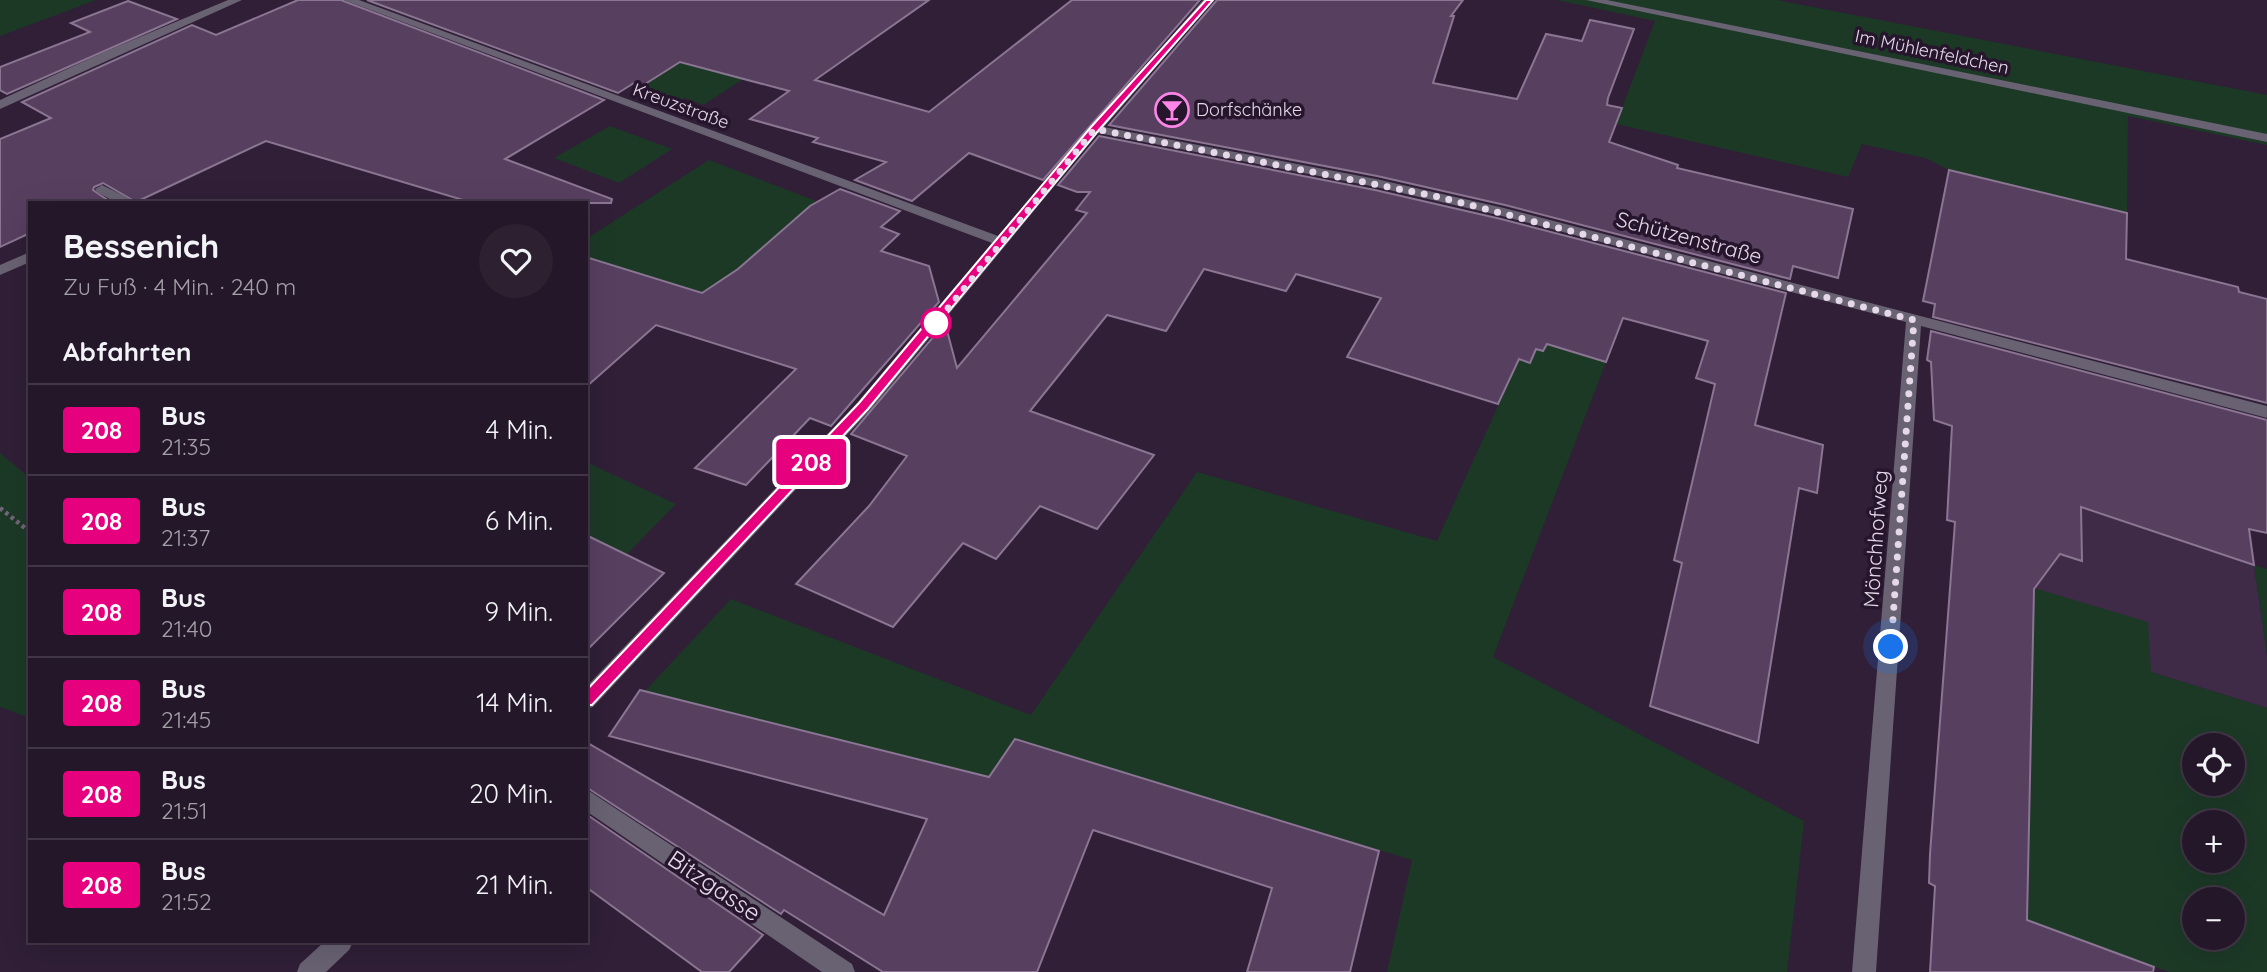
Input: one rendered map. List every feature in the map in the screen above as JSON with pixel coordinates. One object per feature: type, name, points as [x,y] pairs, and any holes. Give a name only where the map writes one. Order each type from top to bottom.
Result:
[{"type":"street","points":[[0,105],[108,54],[237,0]]},
{"type":"street","name":"Kreuzstraße","points":[[349,0],[1002,242]]},
{"type":"street","points":[[588,699],[864,406],[1095,129],[1209,0]]},
{"type":"street","name":"Im Mühlenfeldchen","points":[[1591,0],[2267,138]]},
{"type":"street","name":"Schützenstraße","points":[[1095,129],[1439,197],[2267,412]]},
{"type":"street","points":[[102,189],[123,201]]},
{"type":"street","points":[[0,271],[28,257]]},
{"type":"street","name":"Mönchhofweg","points":[[1864,972],[1914,320]]},
{"type":"street","name":"Bitzgasse","points":[[588,800],[843,972]]},
{"type":"street","points":[[309,972],[340,943]]},
{"type":"path","points":[[0,508],[28,530]]},
{"type":"shaded area","points":[[2036,459],[2158,533],[2254,565],[2267,655],[2267,708],[2151,672],[2034,588],[2034,547],[2079,560]]},
{"type":"green space","points":[[0,0],[96,0],[0,36]]},
{"type":"green space","points":[[779,0],[809,0],[759,69],[703,105],[642,86]]},
{"type":"green space","points":[[1557,0],[1777,0],[2267,95],[2267,145],[2128,116],[2127,213],[1949,170],[1925,158],[1862,144],[1848,177],[1616,124],[1655,21]]},
{"type":"green space","points":[[610,126],[672,149],[619,183],[554,158]]},
{"type":"green space","points":[[709,160],[816,201],[708,294],[588,258],[588,238]]},
{"type":"green space","points":[[1547,344],[1606,362],[1493,657],[1804,821],[1787,972],[1387,972],[1412,860],[1016,739],[989,777],[645,691],[731,599],[1031,715],[1197,472],[1437,541],[1525,346],[1542,351]]},
{"type":"green space","points":[[0,453],[28,476],[28,717],[0,707]]},
{"type":"green space","points":[[588,463],[676,504],[626,555],[588,536]]},
{"type":"green space","points":[[2254,565],[2267,569],[2267,655]]},
{"type":"green space","points":[[2034,588],[2148,622],[2151,672],[2267,708],[2267,972],[2169,972],[2028,920]]},
{"type":"building","points":[[298,0],[341,0],[604,100],[505,159],[612,199],[611,203],[466,201],[266,141],[138,201],[103,183],[93,190],[109,201],[28,201],[28,234],[0,247],[0,139],[51,118],[22,102],[192,25],[216,35]]},
{"type":"building","points":[[367,0],[929,0],[815,80],[929,112],[1072,0],[1200,0],[1043,180],[969,153],[912,201],[855,180],[886,162],[813,142],[818,138],[750,119],[789,91],[680,62],[642,86],[634,83],[618,93]]},
{"type":"building","points":[[1217,0],[1463,0],[1451,16],[1454,16],[1433,83],[1517,99],[1546,34],[1582,41],[1590,20],[1634,29],[1608,98],[1607,105],[1622,108],[1609,142],[1678,165],[1677,168],[1853,209],[1838,278],[1793,266],[1790,279],[1505,205],[1377,176],[1109,125]]},
{"type":"building","points":[[128,1],[177,19],[7,94],[0,90],[0,67],[90,32],[71,23]]},
{"type":"building","points":[[1099,136],[1375,190],[1501,219],[1786,293],[1755,425],[1823,445],[1817,493],[1799,488],[1758,743],[1650,706],[1682,563],[1674,560],[1715,384],[1696,378],[1708,341],[1623,318],[1606,362],[1547,344],[1543,351],[1536,349],[1530,363],[1519,359],[1498,404],[1347,357],[1381,298],[1296,274],[1286,291],[1204,269],[1166,331],[1107,315],[1030,411],[1154,455],[1097,529],[1040,506],[996,559],[963,543],[893,627],[796,584],[869,506],[907,456],[851,434],[945,323],[957,368],[1087,213],[1076,210],[1090,192],[1077,192],[1058,185]]},
{"type":"building","points":[[1949,170],[2127,213],[2126,259],[2238,287],[2239,292],[2267,299],[2267,403],[1933,317],[1935,304],[1923,301]]},
{"type":"building","points":[[840,189],[900,211],[881,227],[899,234],[881,251],[929,266],[939,302],[831,426],[810,418],[746,485],[695,468],[796,369],[656,325],[588,385],[588,258],[702,293],[738,269],[810,206]]},
{"type":"building","points":[[1931,331],[2267,420],[2267,533],[2249,529],[2254,565],[2081,507],[2082,561],[2060,554],[2034,589],[2027,920],[2154,967],[2153,972],[1930,972],[1935,886],[1929,883],[1930,854],[1955,522],[1947,520],[1952,426],[1934,420],[1931,362],[1927,360]]},
{"type":"building","points":[[588,536],[664,573],[588,649]]},
{"type":"building","points":[[640,690],[989,777],[1015,739],[1379,851],[1350,972],[1247,972],[1272,888],[1093,830],[1037,972],[883,972],[784,910],[781,914],[588,788],[588,743],[884,915],[927,819],[609,736]]},
{"type":"building","points":[[588,815],[763,935],[729,972],[702,972],[588,888]]},
{"type":"bus line","name":"208","points":[[588,698],[864,406],[1095,129],[1209,0]]},
{"type":"place","name":"Dorfschänke","points":[[1172,110]]},
{"type":"route","points":[[936,323],[930,330],[1095,129],[1376,183],[1504,212],[1914,320],[1891,647]]}]
